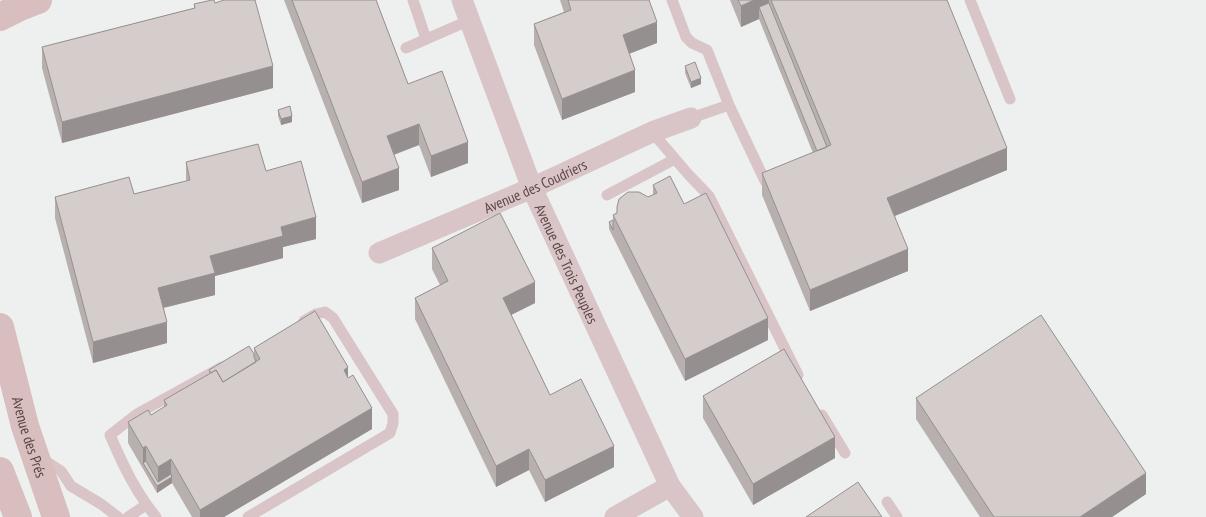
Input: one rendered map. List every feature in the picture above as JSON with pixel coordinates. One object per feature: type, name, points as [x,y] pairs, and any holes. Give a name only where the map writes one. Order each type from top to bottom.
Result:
[{"type":"main road","name":"Avenue des Prés","points":[[0,326],[25,426],[56,517]]},
{"type":"main road","points":[[0,471],[18,517]]},
{"type":"street","name":"Avenue des Trois Peuples","points":[[462,0],[532,188],[670,486],[693,517]]},
{"type":"street","name":"Avenue des Coudriers","points":[[379,253],[532,188],[652,132],[691,118]]},
{"type":"street","points":[[615,517],[670,486]]},
{"type":"lane","points":[[413,0],[426,39]]},
{"type":"lane","points":[[672,0],[686,37],[707,50],[729,105],[765,181]]},
{"type":"lane","points":[[970,0],[1010,99]]},
{"type":"lane","points":[[406,48],[470,20]]},
{"type":"lane","points":[[691,118],[729,105]]},
{"type":"lane","points":[[652,132],[709,196],[805,387]]},
{"type":"lane","points":[[607,195],[675,159]]},
{"type":"lane","points":[[248,517],[390,433],[393,423],[393,414],[334,318],[325,312],[316,314],[290,328]]},
{"type":"lane","points":[[156,517],[146,505],[126,472],[110,435],[137,414],[231,362]]},
{"type":"lane","points":[[815,404],[845,453]]},
{"type":"lane","points":[[34,454],[61,471],[71,486],[118,517]]},
{"type":"lane","points":[[888,502],[897,517]]},
{"type":"lane","points":[[128,517],[146,505]]},
{"type":"building","points":[[212,0],[215,3],[224,0],[255,0],[273,66],[62,122],[42,47],[195,8],[194,4]]},
{"type":"building","points":[[292,0],[376,0],[408,84],[442,71],[468,142],[431,156],[419,124],[387,136],[399,168],[362,182]]},
{"type":"building","points":[[568,0],[649,0],[657,22],[623,35],[635,70],[562,99],[534,24],[571,10]]},
{"type":"building","points":[[738,0],[754,0],[741,6]]},
{"type":"building","points":[[771,0],[947,0],[1007,148],[887,198],[908,249],[810,290],[762,173],[831,145]]},
{"type":"building","points":[[769,3],[827,147],[817,151],[759,7]]},
{"type":"building","points":[[695,62],[701,78],[691,82],[685,66]]},
{"type":"building","points":[[290,106],[292,116],[281,119],[278,110]]},
{"type":"building","points":[[258,144],[266,171],[301,161],[316,217],[281,227],[283,236],[210,256],[215,273],[158,288],[167,322],[93,342],[55,197],[129,177],[134,194],[190,180],[186,162]]},
{"type":"building","points":[[670,176],[684,204],[706,193],[768,318],[685,359],[613,215],[617,213],[619,199],[628,192],[639,192],[648,197],[657,193],[653,185]]},
{"type":"building","points":[[500,213],[535,282],[503,298],[550,395],[581,379],[614,446],[545,480],[529,449],[496,466],[415,298],[448,281],[432,248]]},
{"type":"building","points":[[613,220],[613,230],[609,222]]},
{"type":"building","points":[[315,311],[348,367],[344,370],[348,378],[353,375],[372,408],[200,510],[171,459],[158,467],[146,446],[143,448],[128,422],[148,410],[151,415],[167,405],[164,400],[216,370],[223,382],[260,359],[254,348]]},
{"type":"building","points":[[1041,315],[1146,473],[1080,517],[994,517],[916,398]]},
{"type":"building","points":[[249,346],[256,362],[223,382],[216,370],[211,373],[209,370]]},
{"type":"building","points":[[784,349],[835,437],[753,484],[703,396]]},
{"type":"building","points":[[146,461],[158,482],[171,474],[172,477],[157,486],[143,463]]},
{"type":"building","points":[[858,482],[882,517],[806,517]]}]
